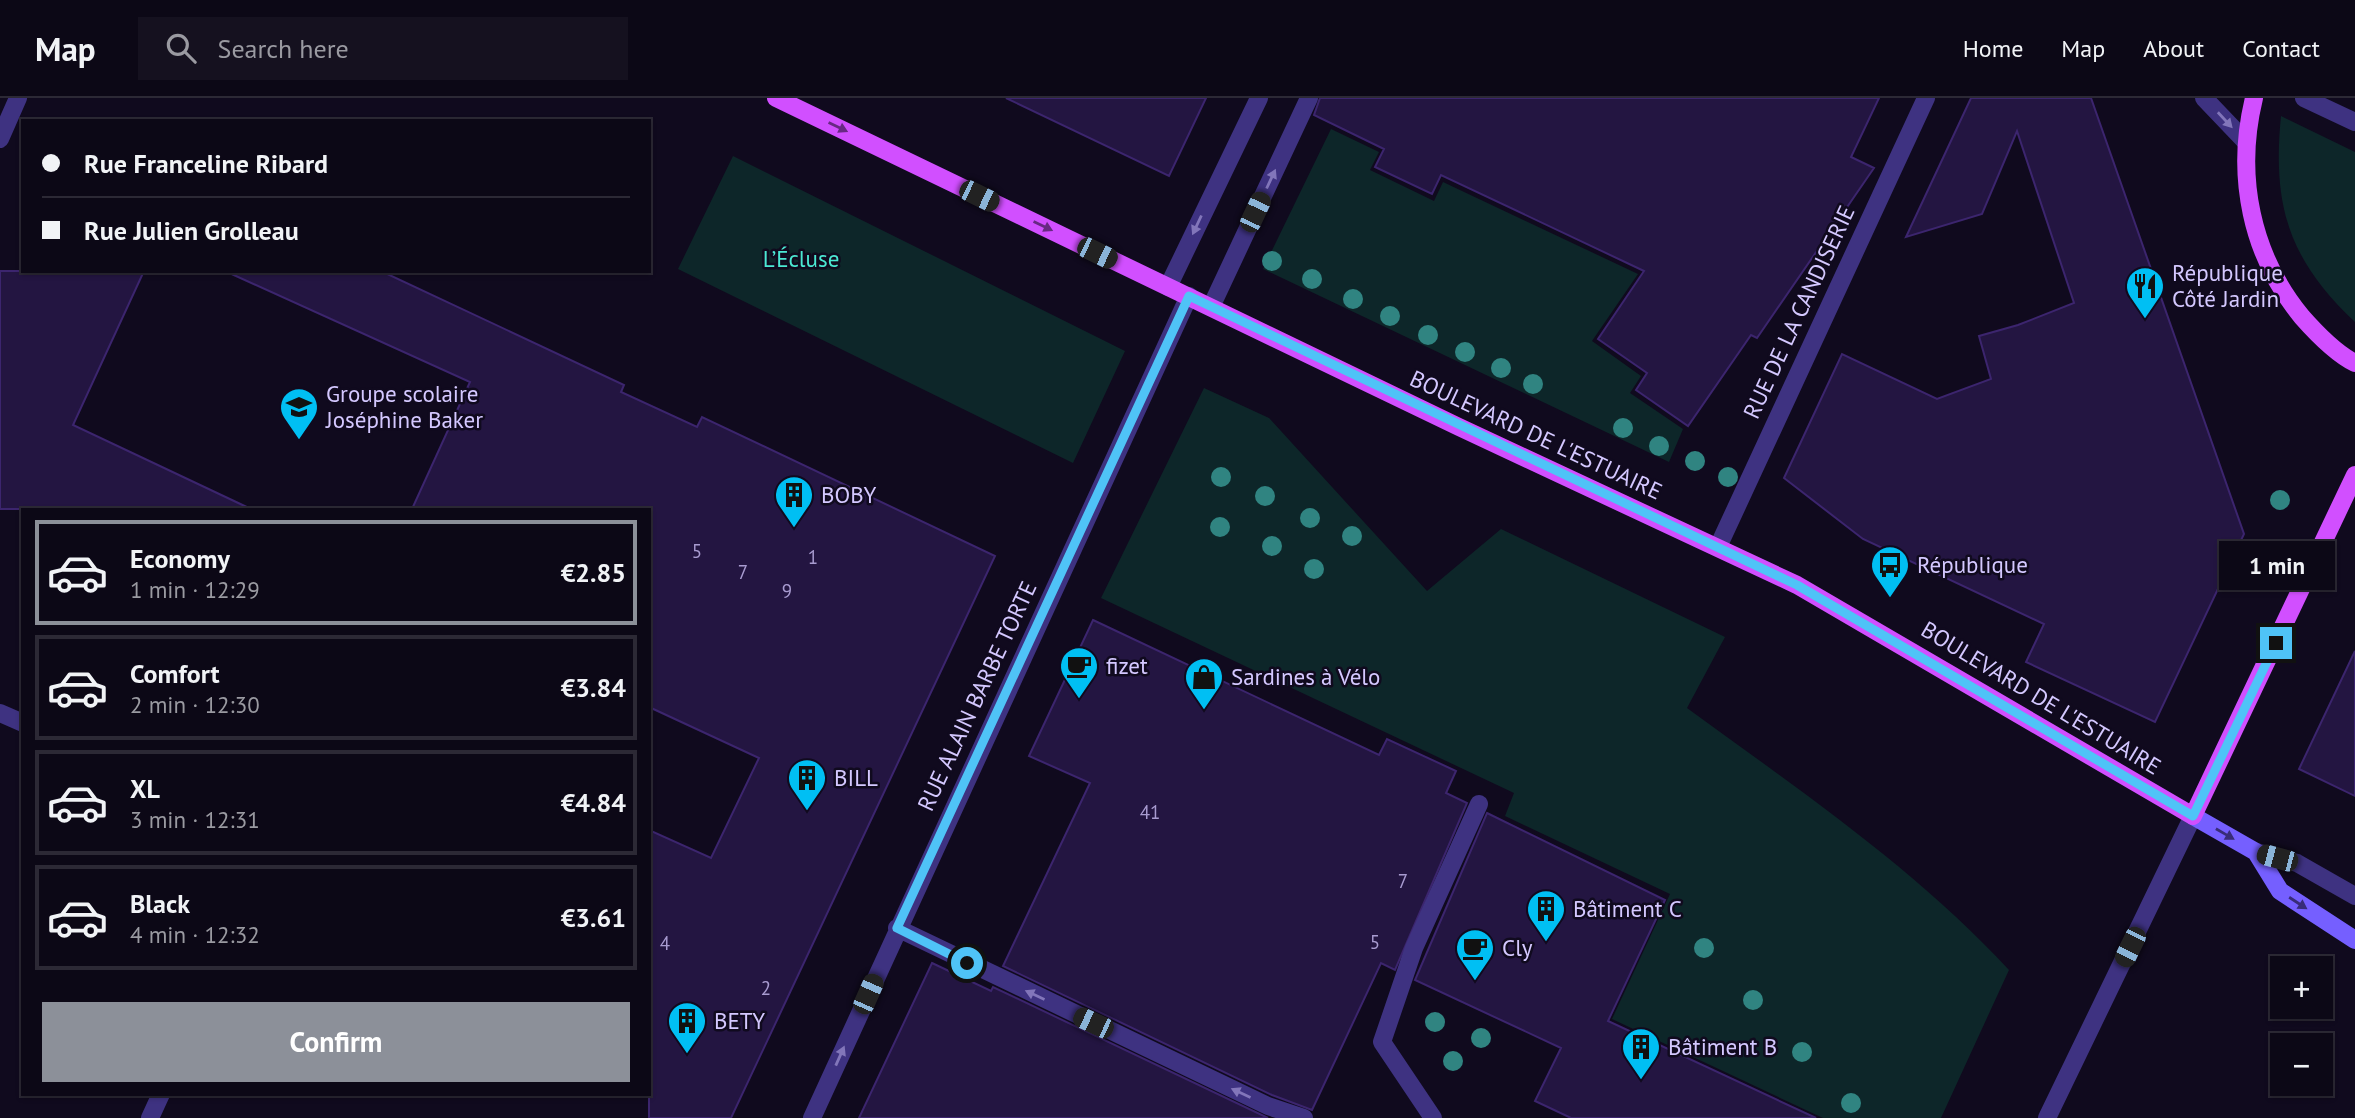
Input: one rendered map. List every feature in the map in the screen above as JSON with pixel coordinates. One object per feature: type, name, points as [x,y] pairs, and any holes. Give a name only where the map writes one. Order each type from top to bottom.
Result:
[{"type":"main road","name":"BOULEVARD DE L'ESTUAIRE","points":[[776,98],[1471,433],[1718,547],[1856,617],[2256,852],[2280,891],[2355,940]]},
{"type":"main road","points":[[2254,98],[2246,142],[2246,184],[2254,227],[2268,266],[2290,302],[2316,334],[2355,363]]},
{"type":"main road","points":[[2193,816],[2355,475]]},
{"type":"street","points":[[0,139],[18,98]]},
{"type":"street","points":[[1168,287],[1259,98]]},
{"type":"street","points":[[1211,307],[1309,98]]},
{"type":"street","name":"RUE DE LA CANDISERIE","points":[[1718,547],[1926,98]]},
{"type":"street","points":[[2204,98],[2246,142]]},
{"type":"street","points":[[2304,98],[2355,122]]},
{"type":"street","name":"RUE ALAIN BARBE TORTE","points":[[812,1118],[1189,296]]},
{"type":"street","points":[[0,713],[21,722]]},
{"type":"street","points":[[1433,1118],[1382,1042],[1414,948],[1479,804]]},
{"type":"street","points":[[2047,1118],[2193,816]]},
{"type":"street","name":"BOULEVARD DE L'ESTUAIRE","points":[[2256,852],[2297,863],[2355,896]]},
{"type":"street","points":[[897,928],[1268,1106],[1304,1118]]},
{"type":"street","points":[[150,1118],[160,1096]]},
{"type":"green space","points":[[2281,116],[2355,152],[2355,322],[2314,276],[2290,230],[2279,177]]},
{"type":"green space","points":[[1331,129],[1379,152],[1370,170],[1434,201],[1443,182],[1638,274],[1592,341],[1641,376],[1630,393],[1683,429],[1669,462],[1263,269]]},
{"type":"green space","name":"L’Écluse","points":[[733,156],[1125,351],[1073,463],[678,269]]},
{"type":"green space","points":[[1204,388],[1269,418],[1427,591],[1501,529],[1725,637],[1687,708],[1896,864],[1973,933],[2009,970],[1941,1118],[1823,1118],[1612,1019],[1670,894],[1505,816],[1514,793],[1101,598]]},
{"type":"building","points":[[1006,98],[1206,98],[1169,176]]},
{"type":"building","points":[[1320,98],[1879,98],[1851,157],[1874,168],[1757,338],[1751,335],[1688,426],[1636,390],[1647,373],[1598,339],[1644,271],[1441,175],[1432,194],[1375,167],[1384,149],[1314,115]]},
{"type":"building","points":[[1971,98],[2091,98],[2244,534],[2155,722],[2026,662],[2044,624],[1863,539],[1784,478],[1842,354],[1937,399],[1991,379],[1979,336],[2018,325],[2074,303],[2017,131],[1982,214],[1906,237]]},
{"type":"building","points":[[0,271],[143,273],[73,425],[249,508],[0,509]]},
{"type":"building","points":[[229,273],[385,273],[624,385],[621,392],[697,427],[702,417],[995,556],[731,1118],[649,1118],[651,831],[711,858],[759,758],[651,708],[651,508],[412,508],[470,382]]},
{"type":"building","points":[[1093,620],[1379,755],[1387,739],[1456,771],[1446,793],[1467,803],[1395,970],[1381,963],[1312,1110],[1272,1095],[1003,966],[1090,783],[1029,756]]},
{"type":"building","points":[[2355,651],[2355,796],[2299,769]]},
{"type":"building","name":"Bâtiment C","points":[[1487,813],[1665,900],[1608,1021],[1816,1118],[1571,1118],[1535,1101],[1561,1048],[1415,980]]},
{"type":"building","points":[[932,963],[991,991],[993,987],[1268,1118],[859,1118]]},
{"type":"place","name":"République Côté Jardin","points":[[2145,320]]},
{"type":"place","name":"Groupe scolaire Joséphine Baker","points":[[299,441]]},
{"type":"place","name":"BOBY","points":[[794,529]]},
{"type":"place","name":"République","points":[[1890,599]]},
{"type":"place","name":"fizet","points":[[1079,700]]},
{"type":"place","name":"Sardines à Vélo","points":[[1204,711]]},
{"type":"place","name":"BILL","points":[[807,812]]},
{"type":"place","name":"Bâtiment C","points":[[1546,943]]},
{"type":"place","name":"Cly","points":[[1475,982]]},
{"type":"place","name":"BETY","points":[[687,1055]]},
{"type":"place","name":"Bâtiment B","points":[[1641,1081]]},
{"type":"route","points":[[967,963],[897,928],[1189,296],[1499,446],[1797,585],[2193,816],[2276,643]]}]
